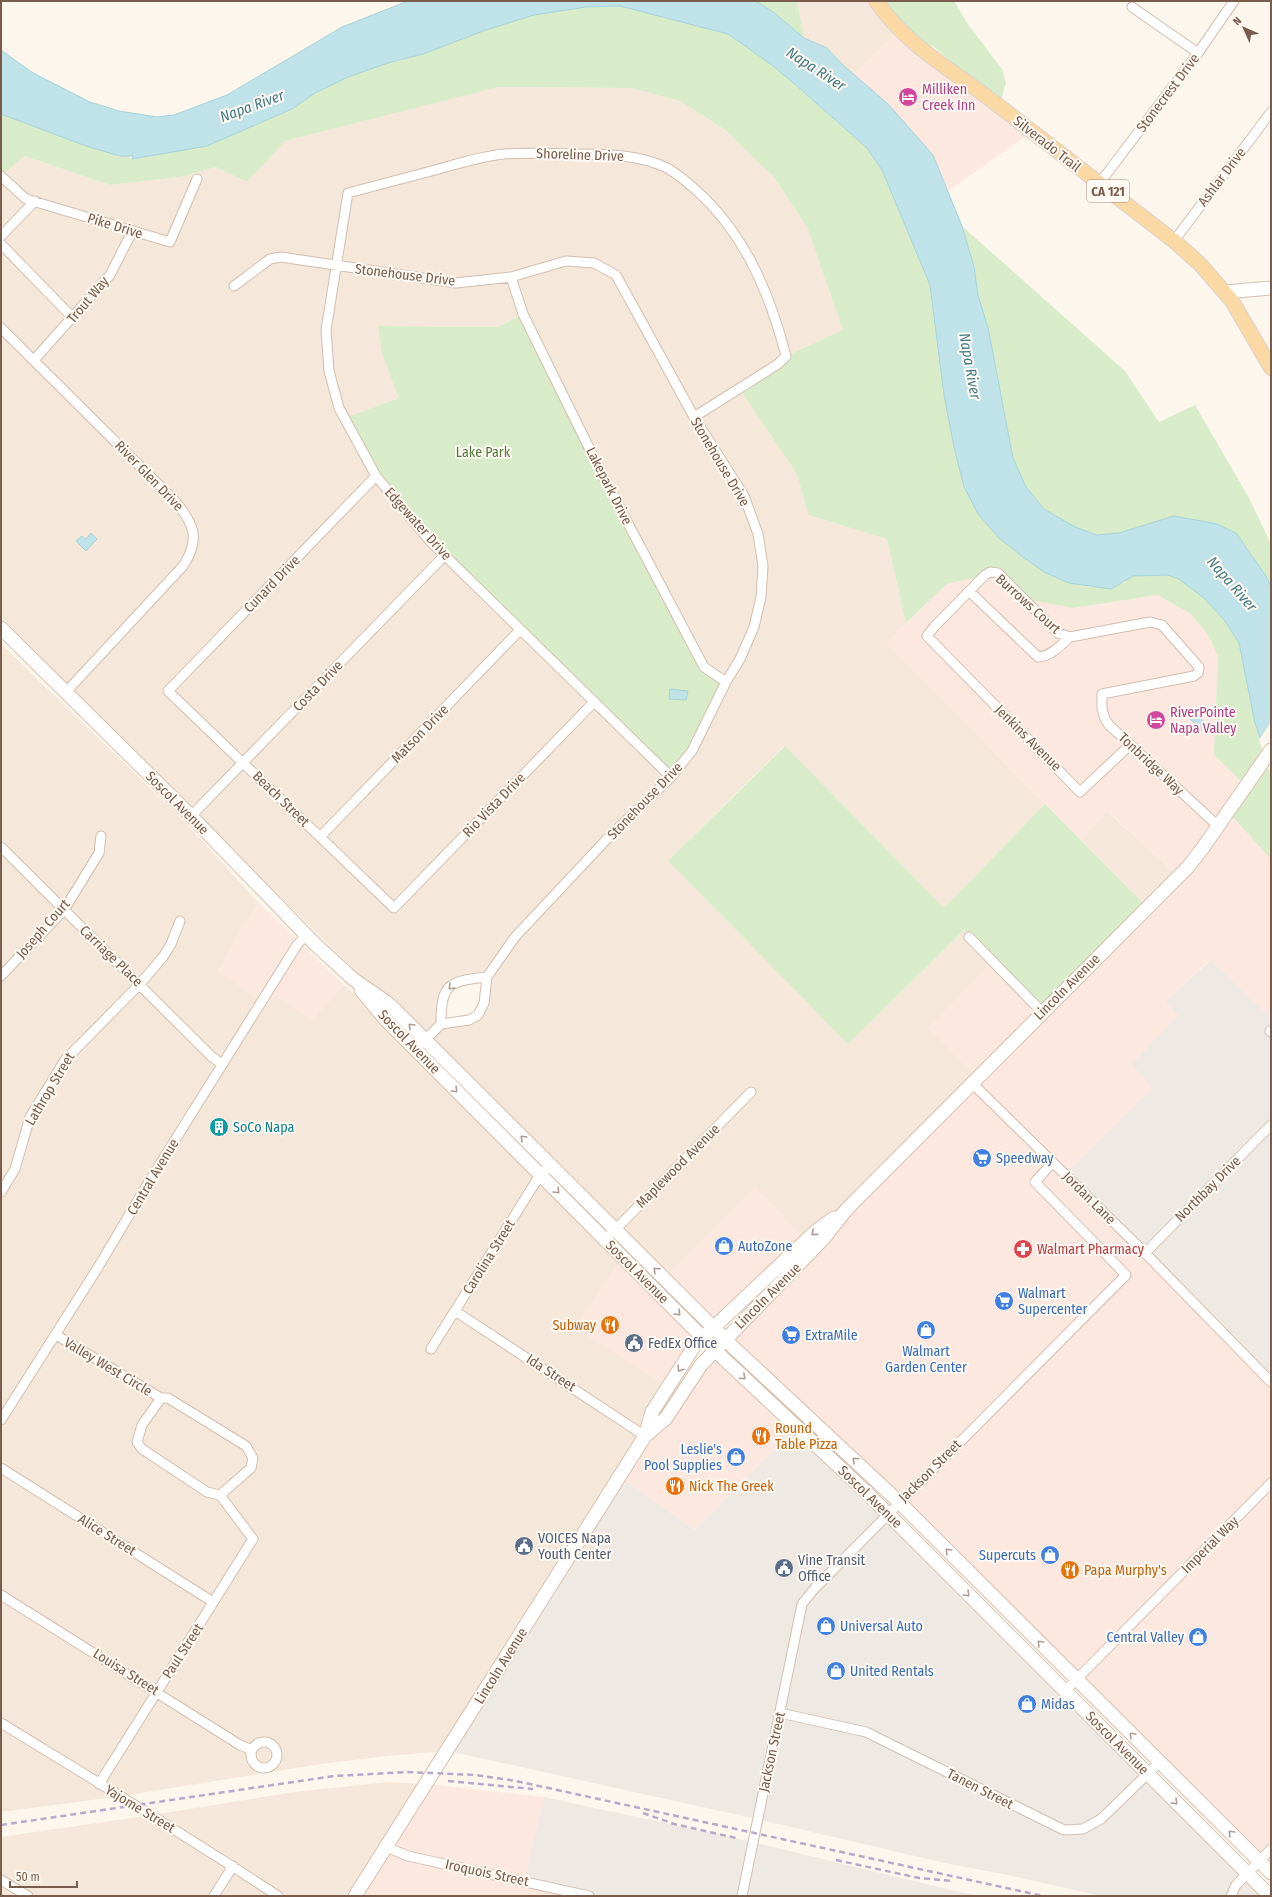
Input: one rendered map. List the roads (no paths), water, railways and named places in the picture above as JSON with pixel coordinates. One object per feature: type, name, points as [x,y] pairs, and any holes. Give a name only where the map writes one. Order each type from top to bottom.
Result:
[{"type":"main road","name":"Silverado Trail","points":[[876,1],[889,20],[911,42],[986,96],[1174,241],[1200,264],[1225,292],[1271,368]]},
{"type":"main road","points":[[1225,292],[1271,288]]},
{"type":"main road","name":"Soscol Avenue","points":[[1,628],[191,816],[306,935],[352,979],[380,1014],[414,1049],[545,1170],[615,1230],[725,1339],[899,1502],[1271,1873]]},
{"type":"main road","name":"Lincoln Avenue","points":[[645,1436],[666,1418],[693,1375],[715,1350],[824,1238],[846,1210],[1042,1012],[1176,880],[1202,849],[1271,750]]},
{"type":"main road","name":"Soscol Avenue","points":[[352,979],[389,1004],[425,1040],[545,1170],[605,1240],[715,1350],[887,1514],[1270,1896]]},
{"type":"main road","name":"Lincoln Avenue","points":[[355,1896],[645,1436],[652,1412],[695,1345],[816,1231],[846,1210]]},
{"type":"street","name":"Stonecrest Drive","points":[[1099,184],[1198,53],[1234,1]]},
{"type":"street","points":[[1132,6],[1198,53]]},
{"type":"street","name":"Ashlar Drive","points":[[1174,241],[1271,112]]},
{"type":"street","name":"Shoreline Drive","points":[[348,193],[474,159],[504,154],[613,154],[651,161],[667,168],[682,178],[704,197],[723,218],[742,244],[758,273],[779,328],[786,356],[778,364],[694,417]]},
{"type":"street","name":"Pike Drive","points":[[1,176],[26,199],[132,232],[170,242],[197,179]]},
{"type":"street","name":"Edgewater Drive","points":[[348,193],[326,330],[329,371],[339,408],[376,476],[429,540],[671,777]]},
{"type":"street","points":[[1,236],[35,201]]},
{"type":"street","name":"Trout Way","points":[[34,360],[110,275],[132,232]]},
{"type":"street","points":[[1,244],[73,318]]},
{"type":"street","name":"Stonehouse Drive","points":[[234,286],[270,259],[281,257],[456,282],[511,277],[566,261],[594,262],[616,274],[694,417],[744,496],[758,534],[763,566],[762,597],[754,627],[740,658],[726,682],[692,751],[671,777],[606,840],[515,937],[487,976],[484,1003],[478,1014],[469,1020],[441,1024]]},
{"type":"street","name":"Lakepark Drive","points":[[511,277],[523,314],[603,476],[704,667],[726,682]]},
{"type":"street","name":"River Glen Drive","points":[[1,328],[175,501],[188,517],[195,536],[192,554],[183,566],[66,692]]},
{"type":"street","name":"Cunard Drive","points":[[168,691],[376,476]]},
{"type":"street","name":"Costa Drive","points":[[191,816],[445,556]]},
{"type":"street","name":"Burrows Court","points":[[927,636],[969,591],[990,572],[998,573],[1058,633],[1070,637],[1150,622],[1156,623],[1162,626],[1199,667],[1200,670],[1194,676],[1102,694]]},
{"type":"street","name":"Burrows Court","points":[[969,591],[1038,657],[1044,657],[1070,637]]},
{"type":"street","name":"Matson Drive","points":[[320,837],[520,630]]},
{"type":"street","name":"Jenkins Avenue","points":[[927,636],[1080,792],[1130,745]]},
{"type":"street","name":"Beach Street","points":[[168,691],[394,908]]},
{"type":"street","name":"Tonbridge Way","points":[[1102,694],[1104,719],[1109,726],[1218,826]]},
{"type":"street","name":"Rio Vista Drive","points":[[394,908],[594,702]]},
{"type":"street","name":"Joseph Court","points":[[1,976],[64,910],[99,854],[101,836]]},
{"type":"street","name":"Carriage Place","points":[[1,847],[212,1057],[222,1064]]},
{"type":"street","name":"Lathrop Street","points":[[1,1192],[15,1169],[30,1117],[65,1060],[140,984],[163,957],[171,944],[180,921]]},
{"type":"street","name":"Central Avenue","points":[[1,1420],[56,1335],[222,1064],[297,945],[306,935]]},
{"type":"street","points":[[969,937],[1042,1012]]},
{"type":"street","points":[[414,1049],[441,1024],[441,1004],[445,993],[451,984],[462,980],[487,976]]},
{"type":"street","name":"Jordan Lane","points":[[972,1083],[1145,1253],[1271,1382]]},
{"type":"street","name":"Maplewood Avenue","points":[[605,1240],[751,1092]]},
{"type":"street","name":"Northbay Drive","points":[[1145,1253],[1271,1125]]},
{"type":"street","name":"Jackson Street","points":[[742,1896],[802,1604],[814,1589],[887,1514],[1126,1275],[1035,1182],[1053,1162]]},
{"type":"street","name":"Carolina Street","points":[[431,1349],[545,1170]]},
{"type":"street","name":"Ida Street","points":[[455,1311],[645,1436]]},
{"type":"street","name":"Valley West Circle","points":[[56,1335],[160,1398],[168,1398],[246,1446],[253,1458],[250,1468],[220,1495],[207,1492],[142,1449],[137,1442],[142,1425],[160,1398]]},
{"type":"street","name":"Alice Street","points":[[1,1468],[213,1602]]},
{"type":"street","name":"Imperial Way","points":[[1065,1691],[1271,1483]]},
{"type":"street","name":"Paul Street","points":[[99,1784],[253,1539],[220,1495]]},
{"type":"street","name":"Louisa Street","points":[[1,1595],[157,1691],[240,1745],[252,1750]]},
{"type":"street","name":"Tanen Street","points":[[780,1713],[866,1732],[1064,1830],[1072,1831],[1094,1824],[1160,1762]]},
{"type":"street","name":"Yajome Street","points":[[1,1723],[99,1784],[127,1799],[278,1896]]},
{"type":"street","name":"Iroquois Street","points":[[386,1847],[408,1856],[589,1896]]},
{"type":"street","points":[[1231,1896],[1236,1885],[1271,1849]]},
{"type":"street","points":[[214,1896],[233,1866]]},
{"type":"street","points":[[1,1880],[28,1896]]},
{"type":"water","name":"Napa River","points":[[408,1],[755,1],[772,11],[804,38],[827,48],[843,65],[888,104],[933,155],[962,226],[974,267],[978,295],[988,328],[1013,458],[1026,487],[1044,509],[1075,527],[1097,535],[1119,533],[1174,516],[1217,524],[1236,533],[1266,576],[1271,587],[1271,769],[1255,723],[1239,643],[1225,621],[1204,598],[1179,579],[1168,575],[1133,576],[1111,589],[1069,583],[1044,572],[1023,557],[999,538],[978,514],[964,487],[954,447],[944,395],[930,285],[882,170],[867,148],[798,87],[772,65],[728,34],[620,6],[586,7],[534,15],[486,30],[423,54],[391,62],[348,77],[315,93],[292,109],[207,146],[132,159],[133,156],[120,156],[86,146],[1,114],[1,50],[33,73],[90,102],[119,111],[157,117],[174,115],[227,95],[342,27]]},
{"type":"water","points":[[91,533],[97,539],[86,551],[76,541],[82,536],[86,539]]},
{"type":"water","points":[[670,689],[688,691],[686,700],[669,699]]},
{"type":"water","points":[[1194,712],[1210,728],[1205,733],[1189,718]]},
{"type":"railway","points":[[1,1825],[334,1776],[408,1772],[476,1775],[516,1781],[1043,1896]]},
{"type":"railway","points":[[448,1781],[533,1789]]},
{"type":"railway","points":[[643,1813],[674,1824],[736,1838]]},
{"type":"railway","points":[[836,1860],[919,1878],[952,1881]]},
{"type":"place","name":"Milliken Creek Inn","points":[[908,97]]},
{"type":"place","name":"RiverPointe Napa Valley","points":[[1156,720]]},
{"type":"place","name":"SoCo Napa","points":[[219,1127]]},
{"type":"place","name":"Speedway","points":[[982,1158]]},
{"type":"place","name":"AutoZone","points":[[724,1246]]},
{"type":"place","name":"Walmart Pharmacy","points":[[1023,1249]]},
{"type":"place","name":"Walmart Supercenter","points":[[1004,1301]]},
{"type":"place","name":"Subway","points":[[610,1325]]},
{"type":"place","name":"Walmart Garden Center","points":[[926,1330]]},
{"type":"place","name":"ExtraMile","points":[[791,1335]]},
{"type":"place","name":"FedEx Office","points":[[634,1343]]},
{"type":"place","name":"Round Table Pizza","points":[[761,1436]]},
{"type":"place","name":"Leslie's Pool Supplies","points":[[736,1457]]},
{"type":"place","name":"Nick The Greek","points":[[675,1486]]},
{"type":"place","name":"VOICES Napa Youth Center","points":[[524,1546]]},
{"type":"place","name":"Supercuts","points":[[1050,1555]]},
{"type":"place","name":"Vine Transit Office","points":[[784,1568]]},
{"type":"place","name":"Papa Murphy's","points":[[1070,1570]]},
{"type":"place","name":"Universal Auto","points":[[826,1626]]},
{"type":"place","name":"Central Valley","points":[[1198,1637]]},
{"type":"place","name":"United Rentals","points":[[836,1671]]},
{"type":"place","name":"Midas","points":[[1027,1704]]},
{"type":"park label","name":"Lake Park","points":[[483,452]]}]
